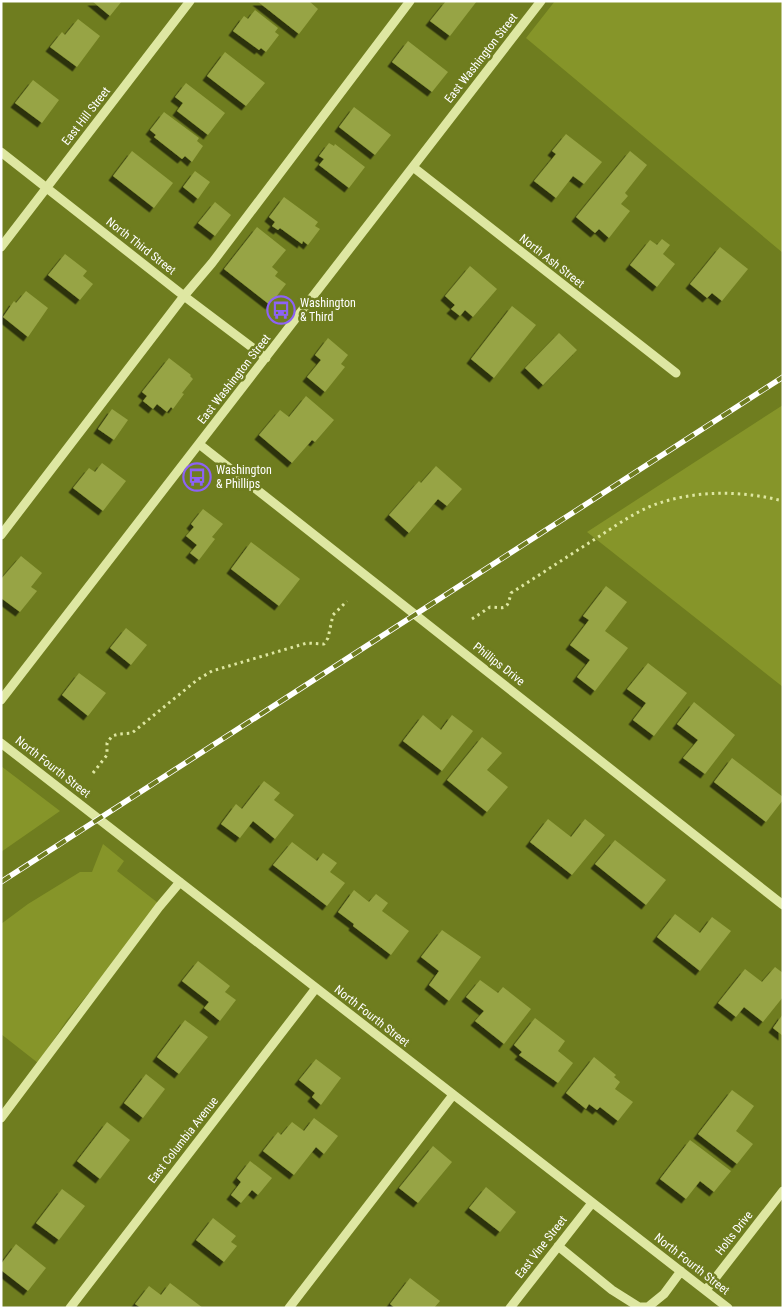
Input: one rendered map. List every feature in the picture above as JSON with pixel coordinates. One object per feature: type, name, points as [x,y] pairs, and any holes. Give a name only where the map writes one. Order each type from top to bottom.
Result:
[{"type":"street","name":"East Hill Street","points":[[1,247],[190,1]]},
{"type":"street","points":[[1,535],[184,296],[212,263],[410,1]]},
{"type":"street","name":"East Washington Street","points":[[1,700],[541,1]]},
{"type":"street","name":"North Third Street","points":[[1,152],[266,358]]},
{"type":"street","name":"North Ash Street","points":[[413,167],[676,373]]},
{"type":"street","name":"Phillips Drive","points":[[199,444],[783,906]]},
{"type":"street","name":"North Fourth Street","points":[[1,743],[728,1308]]},
{"type":"street","points":[[1,1118],[159,907],[180,882]]},
{"type":"street","name":"East Columbia Avenue","points":[[70,1308],[316,988]]},
{"type":"street","points":[[289,1308],[453,1095]]},
{"type":"street","name":"Holts Drive","points":[[706,1290],[783,1191]]},
{"type":"street","name":"East Vine Street","points":[[510,1308],[592,1203]]},
{"type":"street","points":[[558,1246],[612,1290],[639,1307],[648,1306],[664,1294],[681,1271]]},
{"type":"path","points":[[472,619],[490,607],[502,609],[506,607],[509,604],[511,593],[623,521],[649,507],[697,494],[738,494],[783,501]]},
{"type":"path","points":[[93,773],[107,755],[108,742],[112,736],[132,733],[197,680],[212,671],[307,643],[324,644],[328,638],[333,615],[347,601]]},
{"type":"green space","points":[[555,1],[783,1],[783,253],[526,38]]},
{"type":"green space","points":[[783,405],[783,687],[587,532]]},
{"type":"green space","points":[[1,766],[60,811],[1,852]]},
{"type":"green space","points":[[103,844],[124,861],[117,871],[158,903],[129,943],[67,1020],[38,1063],[1,1034],[1,924],[28,904],[80,872],[92,872]]},
{"type":"building","points":[[92,1],[122,1],[110,16]]},
{"type":"building","points":[[257,1],[309,1],[318,9],[299,34]]},
{"type":"building","points":[[446,1],[477,1],[450,36],[430,21]]},
{"type":"building","points":[[255,10],[278,28],[275,32],[279,35],[266,52],[261,48],[259,50],[233,31],[244,16],[248,19]]},
{"type":"building","points":[[78,19],[100,36],[77,67],[50,47],[62,32],[65,35]]},
{"type":"building","points":[[408,41],[448,72],[432,92],[392,62]]},
{"type":"building","points":[[225,52],[265,83],[246,106],[207,76]]},
{"type":"building","points":[[33,80],[59,100],[42,123],[15,103]]},
{"type":"building","points":[[186,83],[225,113],[208,135],[177,111],[183,103],[175,97]]},
{"type":"building","points":[[354,107],[391,135],[375,155],[339,127]]},
{"type":"building","points":[[164,112],[199,138],[197,141],[203,146],[192,162],[185,156],[182,159],[154,137],[156,135],[150,130]]},
{"type":"building","points":[[566,134],[602,162],[584,184],[573,176],[556,198],[534,181],[556,154],[552,151]]},
{"type":"building","points":[[329,143],[334,146],[335,144],[365,167],[349,188],[319,165],[324,159],[319,156]]},
{"type":"building","points":[[132,151],[173,183],[154,208],[113,176]]},
{"type":"building","points":[[630,151],[647,165],[625,193],[628,196],[621,204],[630,211],[609,238],[599,229],[595,233],[576,217]]},
{"type":"building","points":[[195,171],[210,182],[198,199],[183,187]]},
{"type":"building","points":[[284,197],[318,222],[315,226],[320,229],[308,245],[303,241],[302,244],[280,228],[278,230],[272,226],[275,222],[269,217]]},
{"type":"building","points":[[215,202],[231,215],[215,236],[198,223]]},
{"type":"building","points":[[257,227],[286,250],[272,267],[278,272],[275,276],[286,284],[270,305],[224,269]]},
{"type":"building","points":[[662,239],[670,245],[663,254],[675,264],[657,287],[630,265],[650,240],[657,245]]},
{"type":"building","points":[[720,247],[748,269],[722,301],[712,293],[707,298],[690,284]]},
{"type":"building","points":[[65,254],[87,271],[83,276],[93,284],[80,300],[48,275]]},
{"type":"building","points":[[470,266],[497,289],[473,317],[465,310],[460,316],[451,309],[455,305],[445,296]]},
{"type":"building","points":[[26,291],[48,308],[28,337],[3,317],[14,301],[16,303]]},
{"type":"building","points":[[512,306],[536,325],[494,378],[471,359]]},
{"type":"building","points":[[559,333],[577,350],[543,385],[525,368]]},
{"type":"building","points":[[328,338],[348,355],[341,364],[345,367],[325,392],[307,377],[321,360],[315,355]]},
{"type":"building","points":[[169,358],[191,375],[193,379],[173,409],[171,407],[167,412],[157,404],[153,409],[143,401],[147,396],[142,392]]},
{"type":"building","points":[[306,396],[334,420],[315,442],[312,440],[292,463],[259,435],[280,410],[289,417]]},
{"type":"building","points":[[112,409],[128,420],[114,440],[98,429]]},
{"type":"building","points":[[102,463],[126,481],[103,511],[73,488],[89,468],[95,472]]},
{"type":"building","points":[[436,466],[462,489],[447,506],[438,499],[409,533],[389,515],[419,481],[421,483]]},
{"type":"building","points":[[203,509],[223,524],[212,537],[215,539],[199,560],[190,553],[197,545],[186,536],[194,527],[191,524]]},
{"type":"building","points":[[251,542],[300,579],[279,606],[231,569]]},
{"type":"building","points":[[21,556],[42,573],[31,587],[37,591],[20,612],[1,598],[1,579]]},
{"type":"building","points":[[606,586],[627,602],[605,631],[628,648],[595,691],[577,677],[590,660],[570,645],[589,620],[583,616]]},
{"type":"building","points":[[126,628],[147,645],[131,665],[110,648]]},
{"type":"building","points":[[648,663],[687,693],[654,736],[633,720],[646,703],[627,689]]},
{"type":"building","points":[[79,673],[106,693],[88,716],[62,695]]},
{"type":"building","points":[[694,702],[735,735],[705,774],[683,758],[698,740],[677,724]]},
{"type":"building","points":[[423,715],[441,730],[452,715],[473,731],[442,771],[403,741]]},
{"type":"building","points":[[482,737],[502,753],[487,770],[508,787],[487,812],[447,780]]},
{"type":"building","points":[[732,758],[783,797],[783,800],[766,822],[714,782]]},
{"type":"building","points":[[264,781],[280,793],[274,800],[294,815],[275,839],[253,821],[240,838],[221,824],[236,804],[242,809]]},
{"type":"building","points":[[548,819],[571,837],[585,819],[605,835],[572,875],[530,842]]},
{"type":"building","points":[[615,840],[666,880],[646,905],[595,864]]},
{"type":"building","points":[[292,842],[317,861],[323,853],[337,863],[330,872],[345,883],[327,906],[273,865]]},
{"type":"building","points":[[354,890],[369,902],[376,894],[388,903],[382,911],[409,931],[391,955],[338,912]]},
{"type":"building","points":[[675,914],[700,933],[712,917],[731,931],[700,971],[657,937]]},
{"type":"building","points":[[442,930],[481,957],[449,1001],[429,985],[439,971],[421,957]]},
{"type":"building","points":[[198,961],[230,986],[225,992],[236,1000],[220,1021],[204,1008],[209,1002],[182,981]]},
{"type":"building","points":[[775,967],[783,973],[783,997],[763,1022],[744,1007],[736,1017],[718,1003],[745,969],[762,982]]},
{"type":"building","points":[[480,980],[498,993],[503,987],[531,1009],[504,1044],[475,1021],[484,1011],[466,997]]},
{"type":"building","points":[[783,1014],[783,1036],[773,1028]]},
{"type":"building","points":[[535,1018],[565,1041],[558,1051],[573,1063],[558,1083],[519,1055],[522,1052],[514,1045]]},
{"type":"building","points":[[185,1020],[208,1037],[179,1074],[157,1057]]},
{"type":"building","points":[[594,1057],[616,1075],[614,1077],[620,1082],[615,1089],[633,1102],[618,1121],[600,1107],[597,1110],[589,1104],[586,1109],[566,1093]]},
{"type":"building","points":[[316,1059],[341,1078],[321,1105],[312,1097],[315,1093],[299,1080]]},
{"type":"building","points":[[146,1074],[165,1089],[143,1118],[124,1103]]},
{"type":"building","points":[[732,1090],[754,1106],[736,1131],[753,1144],[737,1164],[698,1134]]},
{"type":"building","points":[[314,1118],[338,1136],[324,1154],[316,1147],[294,1175],[263,1151],[278,1132],[281,1135],[292,1122],[304,1131]]},
{"type":"building","points":[[107,1122],[130,1140],[100,1179],[77,1161]]},
{"type":"building","points":[[690,1140],[731,1171],[714,1192],[700,1181],[686,1199],[660,1179]]},
{"type":"building","points":[[433,1146],[452,1162],[418,1203],[399,1188]]},
{"type":"building","points":[[250,1161],[272,1178],[258,1195],[252,1190],[241,1203],[231,1195],[241,1182],[237,1178]]},
{"type":"building","points":[[486,1187],[516,1212],[500,1232],[469,1208]]},
{"type":"building","points":[[62,1189],[85,1206],[59,1240],[36,1223]]},
{"type":"building","points":[[213,1218],[236,1236],[231,1242],[237,1246],[224,1262],[196,1240]]},
{"type":"building","points":[[16,1244],[46,1268],[28,1291],[1,1270],[1,1264]]},
{"type":"building","points":[[410,1278],[440,1301],[434,1308],[395,1308],[390,1304]]},
{"type":"building","points":[[170,1283],[203,1308],[141,1308],[135,1304],[149,1286],[161,1295]]},
{"type":"railway","points":[[1,882],[783,377]]},
{"type":"place","name":"Washington & Third","points":[[281,310]]},
{"type":"place","name":"Washington & Phillips","points":[[197,477]]}]
